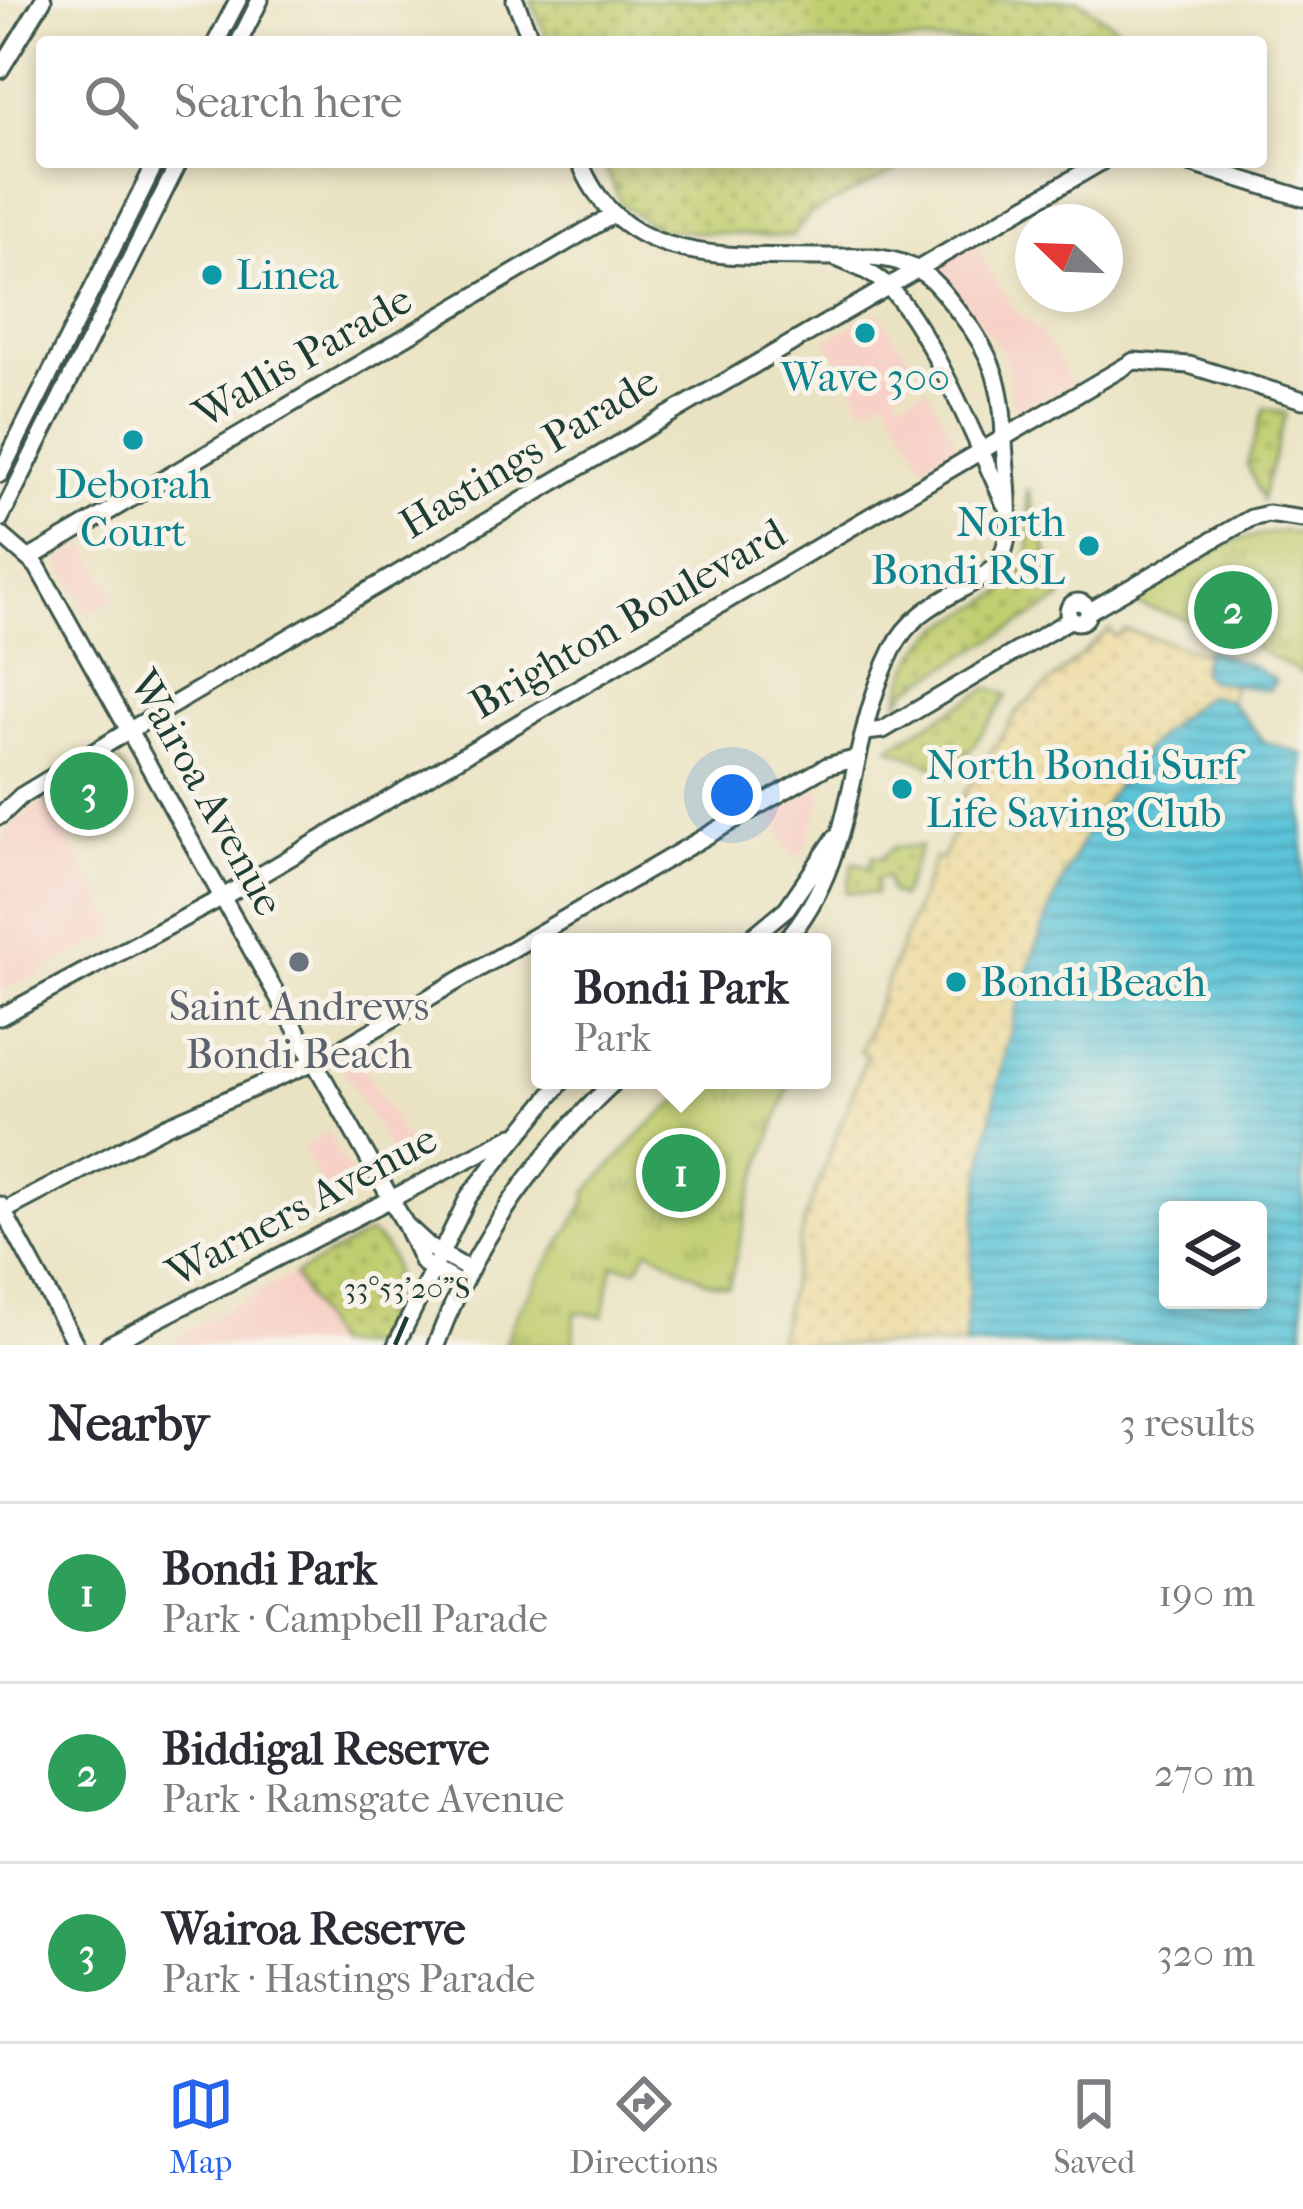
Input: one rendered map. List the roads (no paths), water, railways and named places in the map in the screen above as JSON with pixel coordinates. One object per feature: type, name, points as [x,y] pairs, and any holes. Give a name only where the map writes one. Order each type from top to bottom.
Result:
[{"type":"street","points":[[0,70],[43,0]]},
{"type":"street","points":[[219,36],[238,0]]},
{"type":"street","points":[[242,36],[260,0]]},
{"type":"street","points":[[514,0],[529,36]]},
{"type":"street","points":[[17,484],[0,474],[153,168]]},
{"type":"street","points":[[0,519],[176,168]]},
{"type":"street","points":[[583,168],[611,216],[642,238],[666,247],[878,257],[916,268],[941,290],[993,361],[1003,395],[1006,539],[1001,558],[908,626],[885,667],[835,838],[787,908],[757,933]]},
{"type":"street","name":"Hastings Parade","points":[[0,816],[21,796],[130,730],[1090,168]]},
{"type":"street","points":[[1206,168],[1303,198]]},
{"type":"street","name":"Wallis Parade","points":[[31,557],[611,216]]},
{"type":"street","points":[[111,253],[129,262]]},
{"type":"street","points":[[833,257],[886,284],[985,452],[1004,505]]},
{"type":"street","name":"Brighton Boulevard","points":[[0,1017],[223,897],[1134,361],[1164,360],[1303,400]]},
{"type":"street","points":[[866,732],[883,730],[1071,619],[1069,608],[1075,603],[1088,612],[1251,518],[1268,514],[1303,519]]},
{"type":"street","name":"Wairoa Avenue","points":[[0,533],[31,557],[315,1060],[405,1224],[415,1253],[434,1260]]},
{"type":"street","points":[[536,933],[827,766],[858,758]]},
{"type":"street","points":[[791,933],[825,887],[837,855],[835,838]]},
{"type":"street","points":[[76,1345],[1,1210],[166,1126],[315,1060],[531,936]]},
{"type":"street","points":[[396,1345],[469,1196],[555,1089]]},
{"type":"street","points":[[436,1345],[466,1277],[520,1187],[608,1089]]},
{"type":"street","name":"Warners Avenue","points":[[118,1344],[513,1136]]},
{"type":"street","points":[[434,1260],[466,1277]]},
{"type":"water","points":[[1206,649],[1253,666],[1276,681],[1269,690],[1209,680],[1201,672]]},
{"type":"water","points":[[1208,695],[1230,701],[1264,742],[1303,754],[1303,1345],[965,1345],[982,1175],[999,1082],[1022,989],[1054,900],[1095,819],[1146,750]]},
{"type":"place","name":"Linea","points":[[212,275]]},
{"type":"place","name":"Wave 300","points":[[865,333]]},
{"type":"place","name":"Deborah Court","points":[[133,440]]},
{"type":"place","name":"North Bondi RSL","points":[[1089,546]]},
{"type":"place","name":"Biddigal Reserve","points":[[1233,610]]},
{"type":"place","name":"North Bondi Surf Life Saving Club","points":[[902,789]]},
{"type":"place","name":"Wairoa Reserve","points":[[89,791]]},
{"type":"place","name":"Saint Andrews Bondi Beach","points":[[299,962]]},
{"type":"place","name":"Bondi Beach","points":[[956,982]]},
{"type":"place","name":"Bondi Park","points":[[681,1173]]}]
